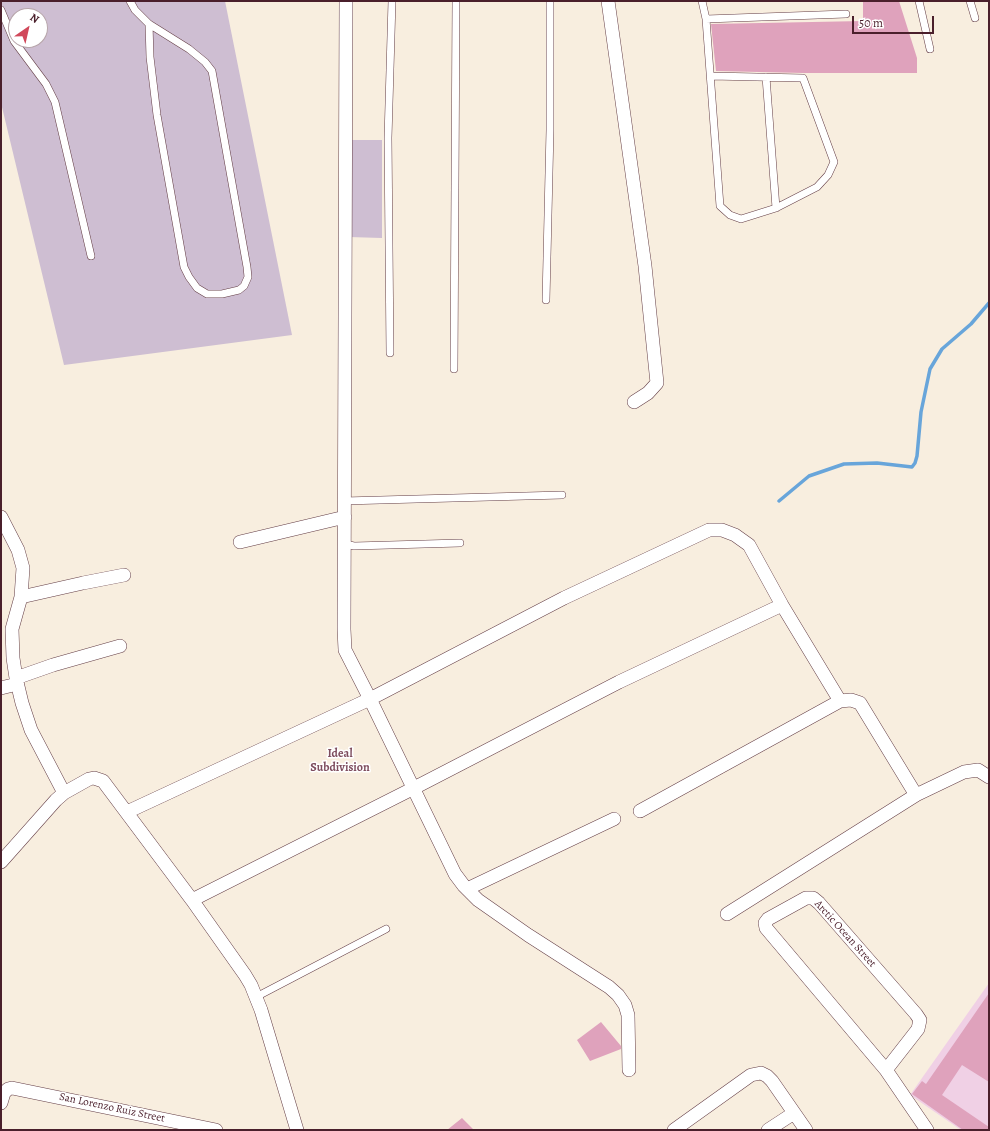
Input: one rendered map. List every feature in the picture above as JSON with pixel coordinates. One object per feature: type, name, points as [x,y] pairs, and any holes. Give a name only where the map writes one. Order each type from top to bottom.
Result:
[{"type":"street","points":[[346,1],[344,501],[345,650],[455,874],[478,900],[528,935],[604,983],[618,995],[625,1005],[628,1015],[629,1070]]},
{"type":"street","points":[[608,1],[645,266],[657,383],[648,393],[634,402]]},
{"type":"street","points":[[1,517],[18,550],[23,568],[21,597],[12,629],[13,658],[16,681],[31,730],[64,793]]},
{"type":"street","points":[[240,542],[345,517]]},
{"type":"street","points":[[127,812],[370,699],[564,598],[709,530],[722,530],[735,535],[749,545],[782,606],[840,701]]},
{"type":"street","points":[[21,597],[83,583],[124,576]]},
{"type":"street","points":[[192,900],[619,682],[782,606]]},
{"type":"street","points":[[1,688],[53,665],[120,646]]},
{"type":"street","points":[[640,811],[840,701],[851,700],[860,702],[916,796]]},
{"type":"street","points":[[727,914],[916,796],[964,772],[978,770],[989,777]]},
{"type":"street","points":[[1,862],[49,807],[64,793],[89,779],[99,779],[106,784],[246,975],[256,997],[297,1130]]},
{"type":"street","points":[[467,889],[614,819]]},
{"type":"street","name":"Arctic Ocean Street","points":[[886,1070],[918,1029],[920,1020],[916,1014],[813,898],[806,898],[768,919],[765,923],[766,928],[886,1070],[927,1130]]},
{"type":"street","points":[[674,1130],[751,1075],[756,1073],[761,1073],[767,1076],[806,1130]]},
{"type":"street","name":"San Lorenzo Ruiz Street","points":[[1,1103],[4,1093],[8,1089],[18,1088],[216,1130]]},
{"type":"street","points":[[768,1130],[794,1113]]},
{"type":"lane","points":[[130,1],[135,10],[149,24],[189,49],[205,62],[212,72],[247,267],[248,277],[244,286],[239,290],[222,294],[207,294],[198,288],[189,277],[184,267],[156,115],[150,57],[149,24]]},
{"type":"lane","points":[[390,353],[388,138],[392,1]]},
{"type":"lane","points":[[454,369],[456,1]]},
{"type":"lane","points":[[546,300],[550,130],[550,1]]},
{"type":"lane","points":[[702,1],[706,19],[720,206],[730,215],[741,219],[776,208],[817,187],[828,174],[834,162],[803,78],[711,76]]},
{"type":"lane","points":[[919,1],[930,49]]},
{"type":"lane","points":[[970,1],[975,18]]},
{"type":"lane","points":[[1,10],[14,41],[46,84],[55,102],[91,256]]},
{"type":"lane","points":[[706,19],[846,14]]},
{"type":"lane","points":[[766,77],[776,208]]},
{"type":"lane","points":[[344,501],[562,495]]},
{"type":"lane","points":[[345,544],[354,546],[460,543]]},
{"type":"lane","points":[[256,997],[386,929]]},
{"type":"shaded area","points":[[1,1],[225,1],[292,335],[64,365],[1,103]]},
{"type":"shaded area","points":[[350,140],[382,140],[382,238],[349,237]]},
{"type":"shaded area","points":[[989,983],[989,1129],[961,1130],[910,1095]]},
{"type":"building","points":[[863,1],[899,1],[917,58],[917,73],[716,71],[711,24],[863,21]]},
{"type":"building","points":[[989,993],[989,1082],[962,1065],[942,1095],[989,1127],[989,1130],[963,1130],[912,1094],[922,1081],[926,1084]]},
{"type":"building","points":[[601,1022],[621,1046],[621,1049],[590,1061],[577,1040]]},
{"type":"building","points":[[462,1118],[474,1130],[447,1130]]},
{"type":"waterway","points":[[779,501],[809,476],[844,464],[877,463],[912,467],[917,456],[921,412],[930,369],[942,349],[971,324],[989,303]]},
{"type":"district","name":"Ideal Subdivision","points":[[340,761]]}]
